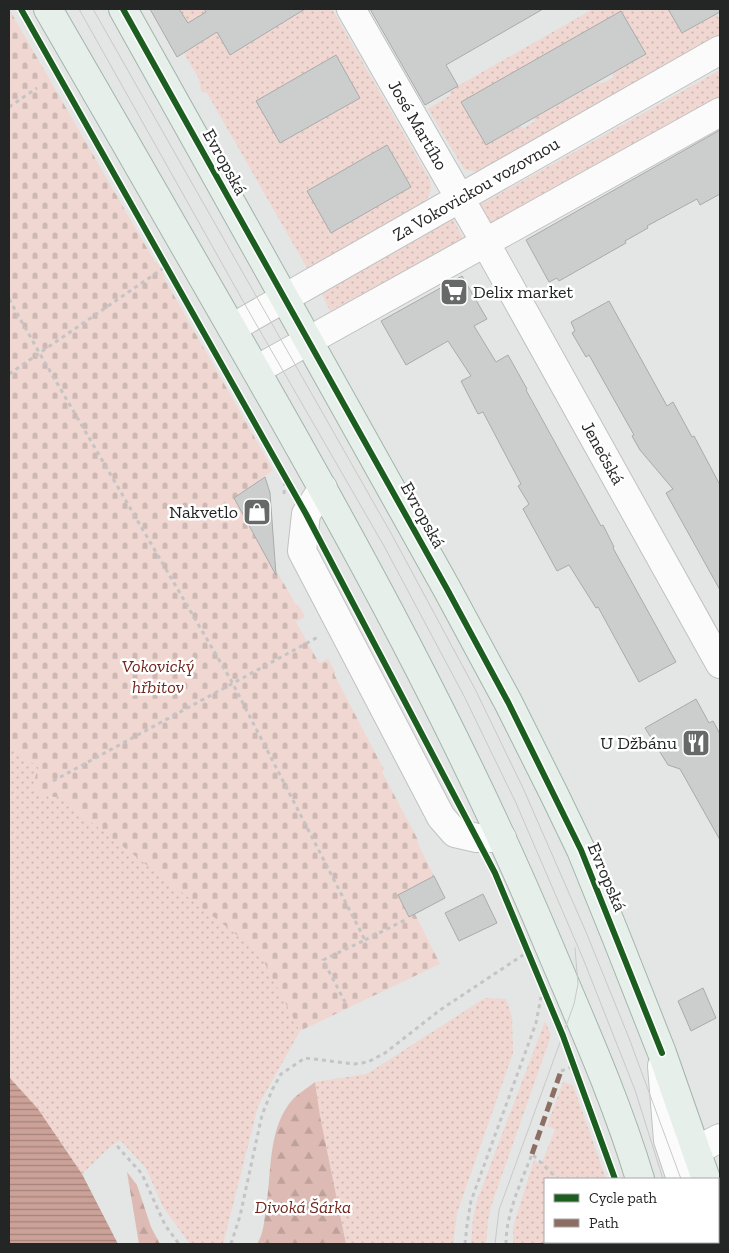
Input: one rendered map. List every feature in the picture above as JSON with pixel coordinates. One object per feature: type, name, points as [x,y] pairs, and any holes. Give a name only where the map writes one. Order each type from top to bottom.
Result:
[{"type":"main road","points":[[48,9],[323,488],[405,639],[451,729],[520,877],[612,1099],[640,1178]]},
{"type":"main road","name":"Evropská","points":[[123,9],[456,605],[555,796],[581,850],[662,1053],[709,1144],[706,1178]]},
{"type":"street","name":"José Martího","points":[[351,9],[485,242]]},
{"type":"street","name":"Za Vokovickou vozovnou","points":[[232,328],[720,50]]},
{"type":"street","points":[[256,370],[720,112]]},
{"type":"street","name":"Jenečská","points":[[485,242],[720,664]]},
{"type":"street","points":[[323,488],[306,514],[302,551],[441,816],[455,833],[477,838],[502,838]]},
{"type":"street","points":[[662,1053],[668,1140],[681,1178]]},
{"type":"path","points":[[9,108],[37,88]]},
{"type":"path","points":[[161,258],[171,275]]},
{"type":"path","points":[[9,374],[166,266]]},
{"type":"path","points":[[9,299],[232,682],[365,940]]},
{"type":"path","points":[[280,469],[285,477]]},
{"type":"path","points":[[53,780],[340,624]]},
{"type":"path","points":[[345,1002],[323,960],[407,919]]},
{"type":"path","points":[[231,1244],[240,1216],[262,1115],[281,1074],[305,1058],[354,1064],[368,1062],[386,1053],[440,1010],[528,951],[532,960]]},
{"type":"path","points":[[465,1244],[466,1225],[471,1201],[536,1022],[541,994]]},
{"type":"path","points":[[561,1071],[576,1069],[571,1058]]},
{"type":"path","points":[[117,1146],[142,1174],[165,1225],[179,1244]]},
{"type":"path","points":[[506,1244],[511,1211],[532,1154],[557,1178]]},
{"type":"green space","name":"Vokovický hřbitov","points":[[9,9],[155,262],[157,262],[164,278],[273,470],[235,498],[296,605],[298,604],[305,617],[296,622],[319,663],[328,659],[335,672],[334,674],[384,770],[382,772],[418,840],[417,842],[434,876],[398,895],[409,916],[415,914],[440,964],[300,1031],[259,952],[59,797],[41,794],[35,786],[39,768],[9,744]]},
{"type":"green space","points":[[179,9],[212,9],[206,12],[279,25],[306,9],[332,9],[430,180],[430,192],[425,202],[314,266],[307,268],[207,93],[201,91],[199,79],[184,53],[198,41]],"holes":[[[335,55],[360,98],[280,143],[256,101]],[[387,145],[411,187],[331,233],[307,191]]]},
{"type":"green space","points":[[593,9],[668,9],[683,33],[717,14],[720,20],[720,35],[476,172],[464,169],[428,109],[451,95],[449,91]],"holes":[[[621,12],[646,54],[612,74],[614,77],[601,84],[600,82],[534,118],[535,121],[523,129],[521,126],[486,145],[461,102]]]},
{"type":"green space","points":[[720,70],[720,97],[491,226],[478,206]]},
{"type":"green space","points":[[452,218],[465,241],[330,311],[319,288]]},
{"type":"green space","points":[[9,744],[39,768],[49,798],[59,797],[260,952],[300,1031],[258,1106],[223,1244],[190,1244],[163,1207],[146,1168],[120,1140],[82,1174],[38,1109],[9,1077]]},
{"type":"green space","points":[[485,998],[506,999],[512,1017],[513,1053],[457,1213],[453,1244],[346,1244],[315,1082],[367,1074]]},
{"type":"green space","points":[[545,1021],[551,1036],[493,1200],[488,1220],[486,1244],[471,1244],[473,1218],[478,1198]]},
{"type":"green space","name":"Divoká Šárka","points":[[315,1082],[346,1244],[257,1244],[263,1227],[272,1150],[279,1122],[294,1098]]},
{"type":"green space","points":[[563,1082],[573,1085],[606,1178],[544,1178],[544,1243],[595,1244],[513,1244],[513,1227],[534,1160],[541,1165],[555,1130],[547,1126]]},
{"type":"green space","points":[[127,1172],[137,1185],[151,1227],[160,1244],[139,1244]]},
{"type":"shaded area","points":[[9,1077],[38,1109],[82,1174],[118,1244],[9,1244]]},
{"type":"building","points":[[150,9],[179,9],[188,23],[206,12],[204,9],[305,9],[230,55],[217,32],[177,57]]},
{"type":"building","points":[[370,9],[543,9],[446,65],[458,86],[425,105]]},
{"type":"building","points":[[668,9],[720,9],[720,12],[682,33]]},
{"type":"building","points":[[621,11],[646,54],[486,145],[461,102]]},
{"type":"building","points":[[336,55],[360,98],[280,143],[256,101]]},
{"type":"building","points":[[720,130],[720,194],[700,205],[697,199],[647,226],[648,228],[625,241],[626,243],[559,281],[557,278],[549,282],[526,240]]},
{"type":"building","points":[[387,145],[411,187],[331,233],[307,191]]},
{"type":"building","points":[[462,276],[487,319],[474,326],[496,362],[508,355],[601,526],[603,525],[613,548],[676,662],[639,682],[598,607],[596,608],[569,565],[557,571],[523,509],[529,504],[518,486],[521,484],[483,412],[478,414],[461,381],[471,376],[448,341],[406,365],[381,321]]},
{"type":"building","points":[[609,301],[667,406],[673,402],[692,437],[694,436],[720,485],[720,590],[666,493],[673,489],[640,450],[632,436],[634,435],[589,355],[586,357],[572,333],[575,331],[571,322]]},
{"type":"building","name":"Nakvetlo","points":[[265,477],[270,493],[276,575],[234,498]]},
{"type":"building","points":[[696,699],[709,723],[713,721],[720,734],[720,840],[680,769],[668,765],[645,728]]},
{"type":"building","points":[[434,876],[445,898],[409,917],[398,895]]},
{"type":"building","points":[[483,894],[497,923],[459,941],[445,913]]},
{"type":"building","points":[[703,988],[716,1018],[691,1031],[678,1001]]},
{"type":"tram line","points":[[79,9],[252,317],[384,546],[464,696],[516,803],[584,961],[635,1090],[663,1178]]},
{"type":"tram line","points":[[93,9],[392,535],[475,689],[523,788],[586,932],[629,1038],[681,1178]]},
{"type":"tram line","points":[[495,1244],[499,1210],[574,1004],[578,984],[575,948]]},
{"type":"marked path","points":[[532,1154],[561,1071]]},
{"type":"cycle path","points":[[21,9],[306,514],[495,873],[563,1036],[615,1178]]},
{"type":"cycle path","points":[[123,9],[447,589],[508,702],[581,850],[662,1053]]},
{"type":"place","name":"Delix market","points":[[454,292]]},
{"type":"place","name":"Nakvetlo","points":[[257,512]]},
{"type":"place","name":"U Džbánu","points":[[696,743]]}]
